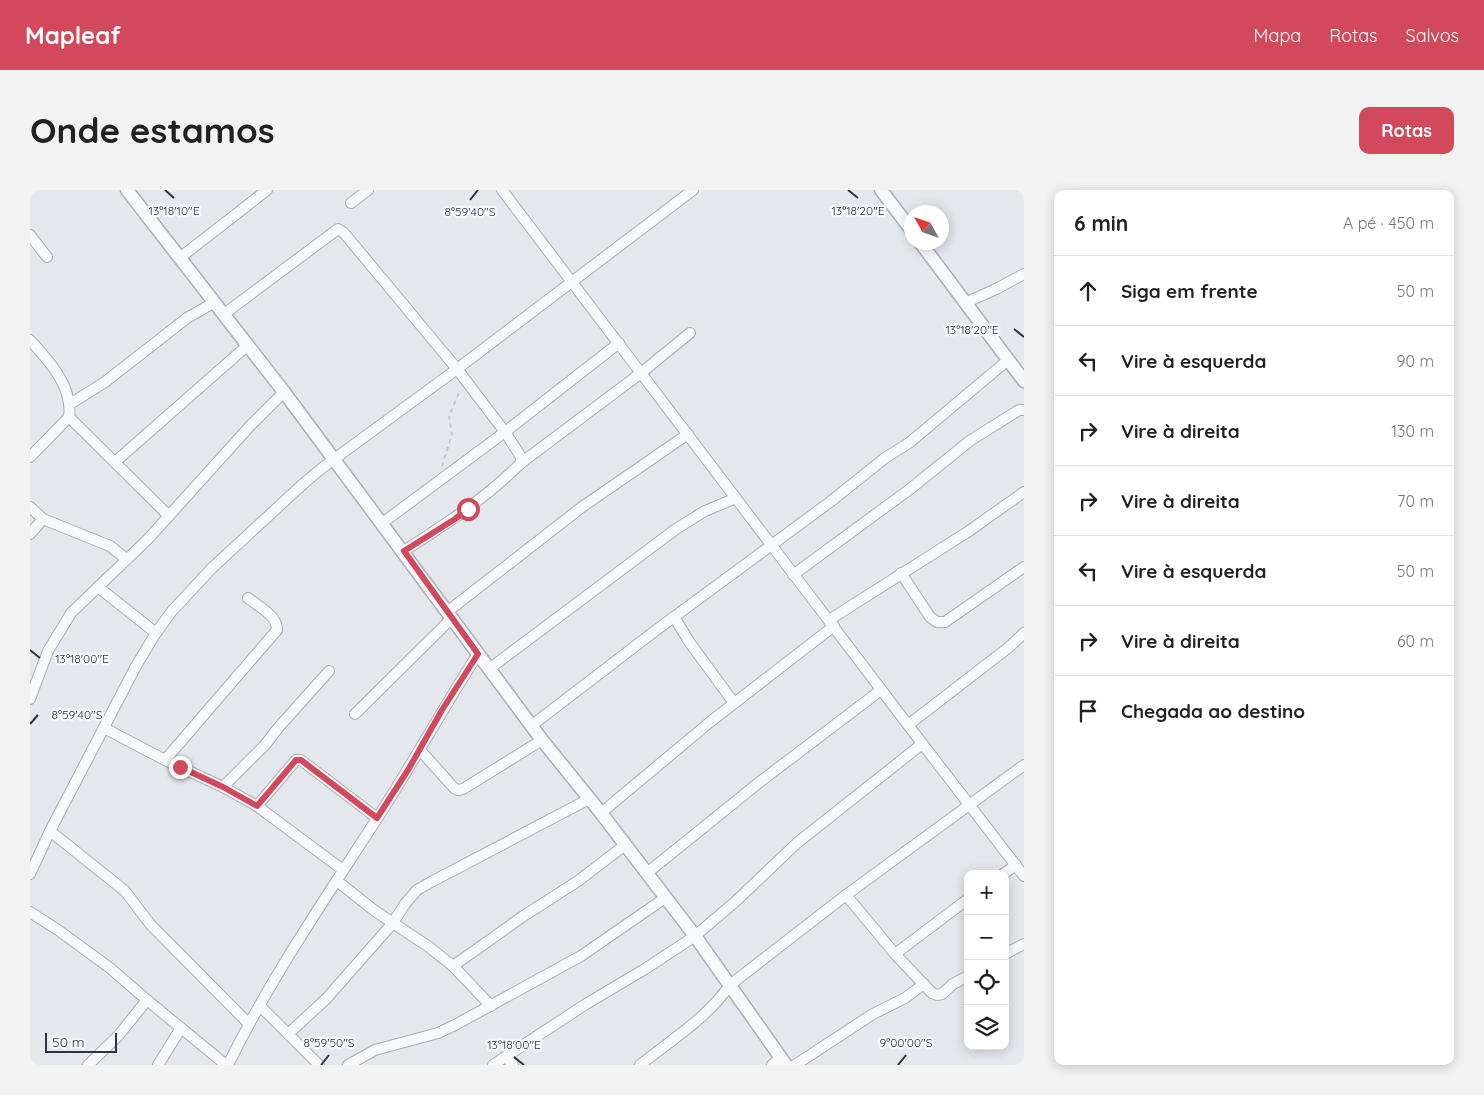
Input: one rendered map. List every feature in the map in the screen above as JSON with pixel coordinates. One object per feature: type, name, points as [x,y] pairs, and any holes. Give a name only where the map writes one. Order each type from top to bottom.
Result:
[{"type":"street","points":[[127,190],[181,257],[284,392],[381,524],[404,551],[531,726],[601,813],[695,936],[730,985],[780,1062]]},
{"type":"street","points":[[181,257],[268,190]]},
{"type":"street","points":[[351,203],[368,190]]},
{"type":"street","points":[[502,190],[1024,876]]},
{"type":"street","points":[[30,874],[50,831],[136,666],[156,633],[172,612],[212,568],[303,484],[333,459],[457,369],[693,190]]},
{"type":"street","points":[[881,190],[904,220]]},
{"type":"street","points":[[224,314],[338,229],[344,233],[457,369],[506,432],[521,457],[521,463]]},
{"type":"street","points":[[30,235],[47,257]]},
{"type":"street","points":[[926,250],[1024,381]]},
{"type":"street","points":[[965,303],[1024,274]]},
{"type":"street","points":[[70,404],[105,382],[187,318],[215,302]]},
{"type":"street","points":[[404,551],[455,519],[506,478],[521,463],[641,373],[690,333]]},
{"type":"street","points":[[30,340],[58,373],[70,404],[69,417],[64,424],[30,457]]},
{"type":"street","points":[[381,524],[506,432],[619,344]]},
{"type":"street","points":[[114,462],[248,345]]},
{"type":"street","points":[[531,726],[830,502],[885,458],[908,443],[1008,360]]},
{"type":"street","points":[[30,699],[48,651],[71,613],[169,516],[250,426],[284,392]]},
{"type":"street","points":[[794,575],[910,489],[971,440],[1019,410],[1024,410]]},
{"type":"street","points":[[69,417],[169,516]]},
{"type":"street","points":[[355,714],[450,615],[582,507],[688,434]]},
{"type":"street","points":[[601,813],[831,623],[901,573],[969,531],[1024,492]]},
{"type":"street","points":[[489,669],[676,530],[705,511],[736,498]]},
{"type":"street","points":[[30,507],[43,519],[65,529],[96,539],[110,546],[126,559]]},
{"type":"street","points":[[30,534],[43,519]]},
{"type":"street","points":[[901,573],[930,617],[937,622],[945,622],[1024,567]]},
{"type":"street","points":[[98,587],[156,633]]},
{"type":"street","points":[[165,760],[277,630],[274,618],[248,598]]},
{"type":"street","points":[[674,617],[690,644],[734,703]]},
{"type":"street","points":[[908,726],[1023,637]]},
{"type":"street","points":[[30,912],[85,948],[227,1065],[298,941],[420,750],[442,710],[478,654]]},
{"type":"street","points":[[223,787],[265,746],[278,728],[329,671]]},
{"type":"street","points":[[647,873],[761,781],[881,690]]},
{"type":"street","points":[[104,728],[257,806],[344,870]]},
{"type":"street","points":[[420,750],[454,788],[458,790],[463,789],[542,740]]},
{"type":"street","points":[[493,1065],[509,1061],[586,1004],[645,969],[695,936],[736,902],[797,843],[922,744]]},
{"type":"street","points":[[257,806],[296,760],[301,760],[377,818]]},
{"type":"street","points":[[640,1065],[699,1018],[723,995],[730,985],[846,896],[1024,765]]},
{"type":"street","points":[[288,1034],[326,999],[392,924],[417,890],[589,799]]},
{"type":"street","points":[[50,831],[125,891],[150,924],[249,1024]]},
{"type":"street","points":[[453,966],[522,917],[584,877],[625,845]]},
{"type":"street","points":[[1009,870],[1016,865]]},
{"type":"street","points":[[337,881],[392,924],[429,947],[453,966],[491,1006]]},
{"type":"street","points":[[846,896],[895,954],[932,993],[942,994],[953,984],[964,978]]},
{"type":"street","points":[[348,1065],[375,1050],[438,1033],[491,1006],[581,956],[665,898]]},
{"type":"street","points":[[895,954],[964,902]]},
{"type":"street","points":[[1009,952],[1024,944]]},
{"type":"street","points":[[795,1065],[873,1014],[905,998],[924,984]]},
{"type":"street","points":[[88,1065],[118,1036],[147,1000]]},
{"type":"street","points":[[260,1006],[319,1065]]},
{"type":"street","points":[[158,1065],[181,1028]]},
{"type":"path","points":[[437,483],[452,434],[449,416],[464,379]]},
{"type":"route","points":[[180,767],[223,787],[257,806],[296,760],[301,760],[377,818],[478,654],[404,551],[468,509]]}]
